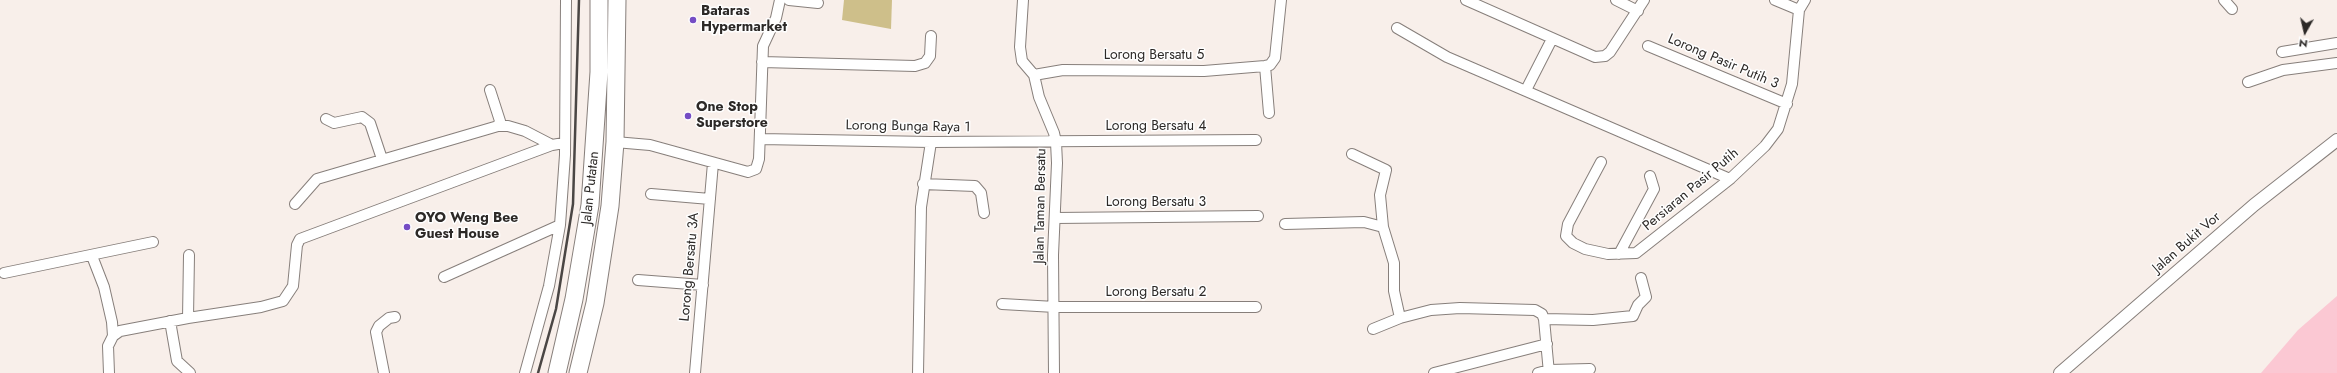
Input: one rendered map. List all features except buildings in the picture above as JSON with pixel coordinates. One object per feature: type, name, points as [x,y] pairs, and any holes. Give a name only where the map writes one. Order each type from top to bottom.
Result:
[{"type":"highway","name":"Jalan Putatan","points":[[557,373],[574,299],[590,205],[599,72],[599,0]]},
{"type":"highway","name":"Jalan Putatan","points":[[578,373],[584,355],[595,303],[607,235],[615,142],[617,0]]},
{"type":"highway","points":[[574,299],[595,303]]},
{"type":"street","points":[[525,373],[549,286],[560,225],[564,143],[566,0]]},
{"type":"street","points":[[615,142],[650,145],[748,172],[756,169],[759,159],[763,46],[776,18],[780,0]]},
{"type":"street","points":[[788,0],[818,3]]},
{"type":"street","name":"Jalan Taman Bersatu","points":[[1023,0],[1020,47],[1022,61],[1034,76],[1039,97],[1054,132],[1056,142],[1053,255],[1055,307],[1054,373]]},
{"type":"street","points":[[1269,113],[1269,64],[1280,0]]},
{"type":"street","points":[[1466,0],[1595,57],[1605,56],[1644,0]]},
{"type":"street","points":[[1616,0],[1638,10]]},
{"type":"street","points":[[1775,0],[1800,10]]},
{"type":"street","name":"Persiaran Pasir Putih","points":[[1601,162],[1568,224],[1566,236],[1573,243],[1585,249],[1608,254],[1636,253],[1730,179],[1765,146],[1778,129],[1792,84],[1800,10],[1805,0]]},
{"type":"street","points":[[2224,0],[2232,9]]},
{"type":"street","points":[[1397,28],[1446,57],[1526,90],[1730,179]]},
{"type":"street","points":[[762,62],[915,66],[925,63],[930,56],[931,36]]},
{"type":"street","points":[[1526,90],[1552,38]]},
{"type":"street","points":[[2282,52],[2337,43]]},
{"type":"street","name":"Lorong Pasir Putih 3","points":[[1648,46],[1787,104]]},
{"type":"street","points":[[2248,82],[2283,70],[2337,63]]},
{"type":"street","name":"Lorong Bersatu 5","points":[[1034,76],[1063,70],[1204,70],[1269,64]]},
{"type":"street","points":[[490,90],[500,121],[498,126]]},
{"type":"street","points":[[326,119],[334,123],[362,117],[370,124],[382,159]]},
{"type":"street","points":[[295,204],[317,179],[498,126],[508,126],[525,131],[552,145]]},
{"type":"street","name":"Lorong Bunga Raya 1","points":[[760,139],[931,142],[1056,142]]},
{"type":"street","name":"Lorong Bersatu 4","points":[[1056,142],[1256,140]]},
{"type":"street","name":"Jalan Bukit Vor","points":[[2060,373],[2254,205],[2337,140]]},
{"type":"street","points":[[918,373],[919,250],[924,184],[931,142]]},
{"type":"street","points":[[113,336],[120,332],[170,321],[261,307],[284,301],[294,286],[297,245],[300,239],[552,145],[564,143]]},
{"type":"street","points":[[1352,154],[1386,170],[1380,195],[1383,227],[1394,263],[1394,291],[1400,318]]},
{"type":"street","name":"Lorong Bersatu 3A","points":[[695,373],[713,163]]},
{"type":"street","points":[[1620,254],[1654,189],[1650,176]]},
{"type":"street","points":[[924,184],[975,186],[981,193],[984,213]]},
{"type":"street","points":[[651,194],[710,199]]},
{"type":"street","name":"Lorong Bersatu 3","points":[[1055,218],[1258,216]]},
{"type":"street","points":[[1285,224],[1364,222],[1383,227]]},
{"type":"street","points":[[444,277],[560,225]]},
{"type":"street","points":[[4,273],[92,256],[153,242]]},
{"type":"street","points":[[188,318],[189,255]]},
{"type":"street","points":[[92,256],[104,287],[112,322],[113,336],[108,346],[109,373]]},
{"type":"street","points":[[1544,319],[1593,320],[1633,316],[1638,305],[1644,301],[1646,297],[1641,278]]},
{"type":"street","points":[[638,280],[703,285]]},
{"type":"street","name":"Lorong Bersatu 2","points":[[1002,304],[1055,307],[1256,307]]},
{"type":"street","points":[[1373,329],[1400,318],[1432,310],[1460,308],[1535,310],[1542,314],[1544,319],[1549,371]]},
{"type":"street","points":[[384,373],[376,332],[379,326],[389,318],[395,317]]},
{"type":"street","points":[[170,321],[177,361],[190,373]]},
{"type":"street","points":[[1434,373],[1547,344]]},
{"type":"street","points":[[584,355],[588,373]]},
{"type":"street","points":[[1538,373],[1590,369]]},
{"type":"shaded area","points":[[844,0],[892,0],[891,29],[842,20]]},
{"type":"shaded area","points":[[2337,296],[2337,373],[2261,373],[2298,330]]},
{"type":"railway","points":[[538,373],[556,309],[573,204],[579,0]]},
{"type":"place","name":"Bataras Hypermarket","points":[[693,20]]},
{"type":"place","name":"One Stop Superstore","points":[[688,116]]},
{"type":"place","name":"OYO Weng Bee Guest House","points":[[407,227]]}]
